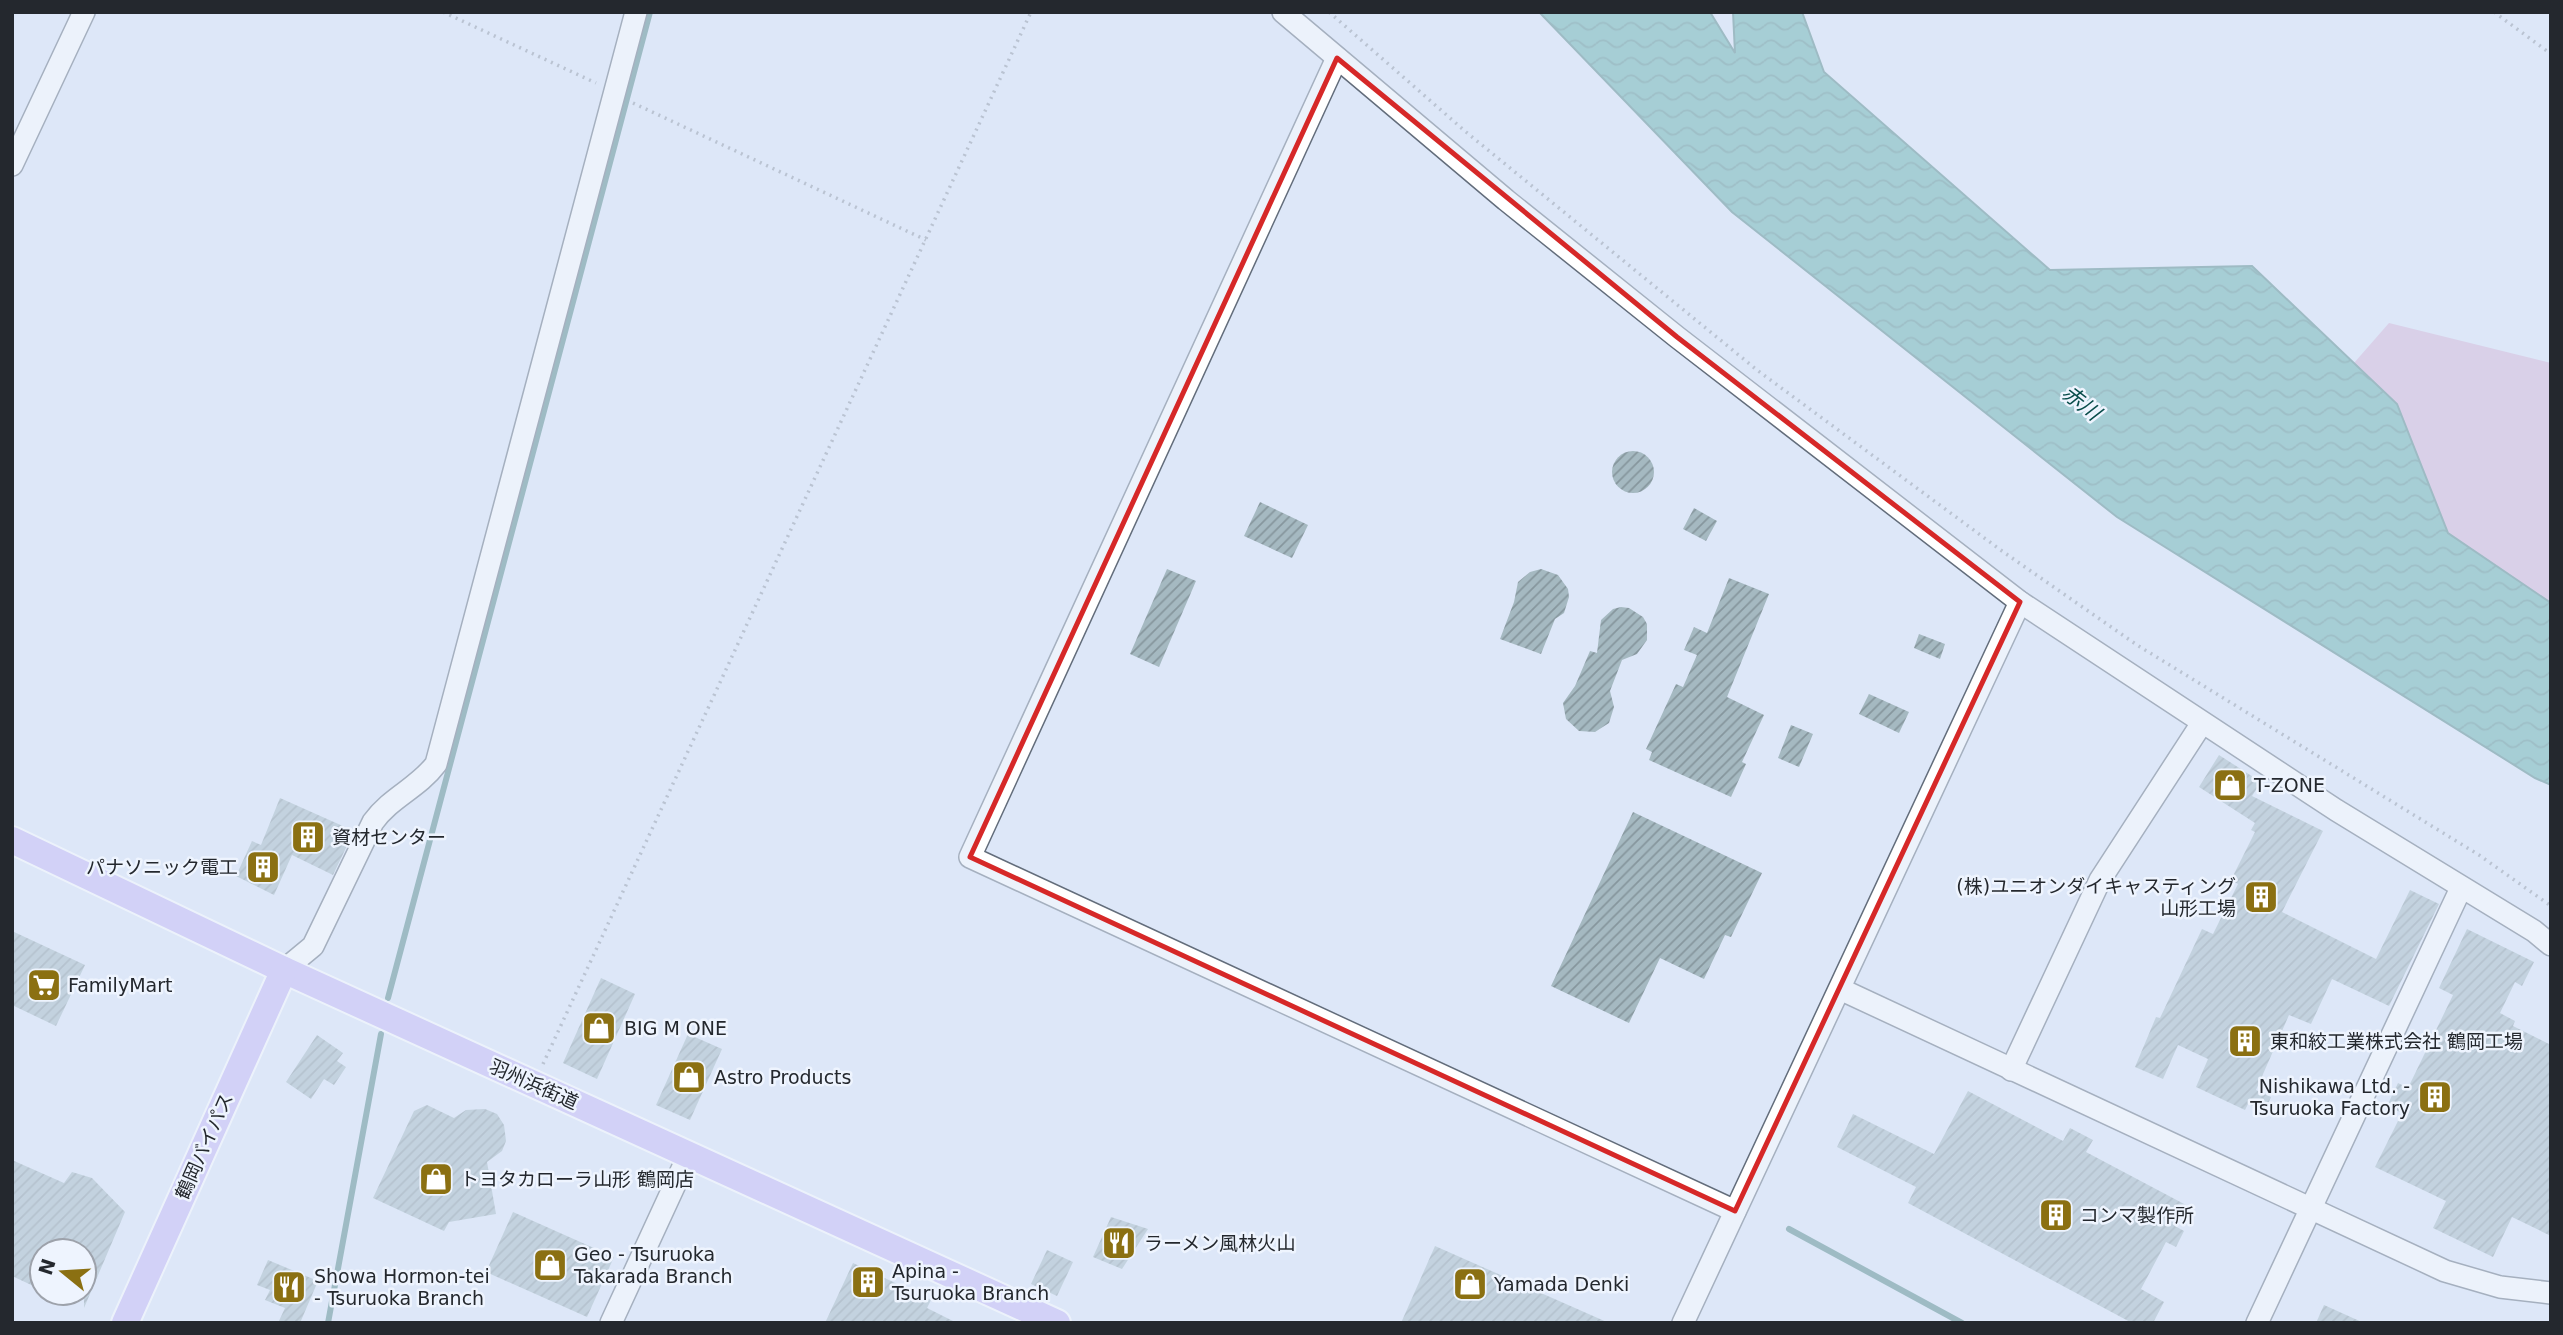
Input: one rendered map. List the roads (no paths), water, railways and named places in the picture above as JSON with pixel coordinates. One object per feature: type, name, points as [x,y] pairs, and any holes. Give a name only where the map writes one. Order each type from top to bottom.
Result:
[{"type":"main road","name":"羽州浜街道","points":[[12,840],[284,970],[1057,1323]]},
{"type":"main road","name":"鶴岡バイパス","points":[[125,1323],[284,970]]},
{"type":"street","points":[[12,165],[84,12]]},
{"type":"street","points":[[284,970],[313,946],[378,814],[401,794],[415,788],[436,764],[636,12]]},
{"type":"street","points":[[1283,12],[1506,200],[1677,337],[2020,602],[2202,723],[2461,888],[2534,931],[2551,945]]},
{"type":"street","points":[[1337,58],[970,857],[1735,1211]]},
{"type":"street","points":[[1684,1323],[2020,602]]},
{"type":"street","points":[[2011,1070],[2100,880],[2202,723]]},
{"type":"street","points":[[2258,1323],[2461,888]]},
{"type":"street","points":[[1840,989],[2445,1271],[2500,1287],[2551,1293]]},
{"type":"street","points":[[611,1323],[689,1154]]},
{"type":"water","name":"赤川","points":[[1539,12],[1710,12],[1735,53],[1733,12],[1802,12],[1824,72],[2050,270],[2252,266],[2397,404],[2448,533],[2551,603],[2551,785],[2535,778],[2117,517],[1732,212]]},
{"type":"waterway","points":[[388,998],[650,12]]},
{"type":"waterway","points":[[328,1323],[381,1034]]},
{"type":"waterway","points":[[1789,1229],[1962,1323]]},
{"type":"place","name":"T-ZONE","points":[[2230,785]]},
{"type":"place","name":"資材センター","points":[[308,837]]},
{"type":"place","name":"パナソニック電工","points":[[263,867]]},
{"type":"place","name":"(株)ユニオンダイキャスティング 山形工場","points":[[2261,897]]},
{"type":"place","name":"FamilyMart","points":[[44,985]]},
{"type":"place","name":"BIG M ONE","points":[[599,1028]]},
{"type":"place","name":"東和絞工業株式会社 鶴岡工場","points":[[2245,1041]]},
{"type":"place","name":"Astro Products","points":[[689,1077]]},
{"type":"place","name":"Nishikawa Ltd. - Tsuruoka Factory","points":[[2435,1097]]},
{"type":"place","name":"トヨタカローラ山形 鶴岡店","points":[[436,1179]]},
{"type":"place","name":"コンマ製作所","points":[[2056,1215]]},
{"type":"place","name":"ラーメン風林火山","points":[[1119,1243]]},
{"type":"place","name":"Geo - Tsuruoka Takarada Branch","points":[[550,1265]]},
{"type":"place","name":"Apina - Tsuruoka Branch","points":[[868,1282]]},
{"type":"place","name":"Yamada Denki","points":[[1470,1284]]},
{"type":"place","name":"Showa Hormon-tei - Tsuruoka Branch","points":[[289,1287]]}]
